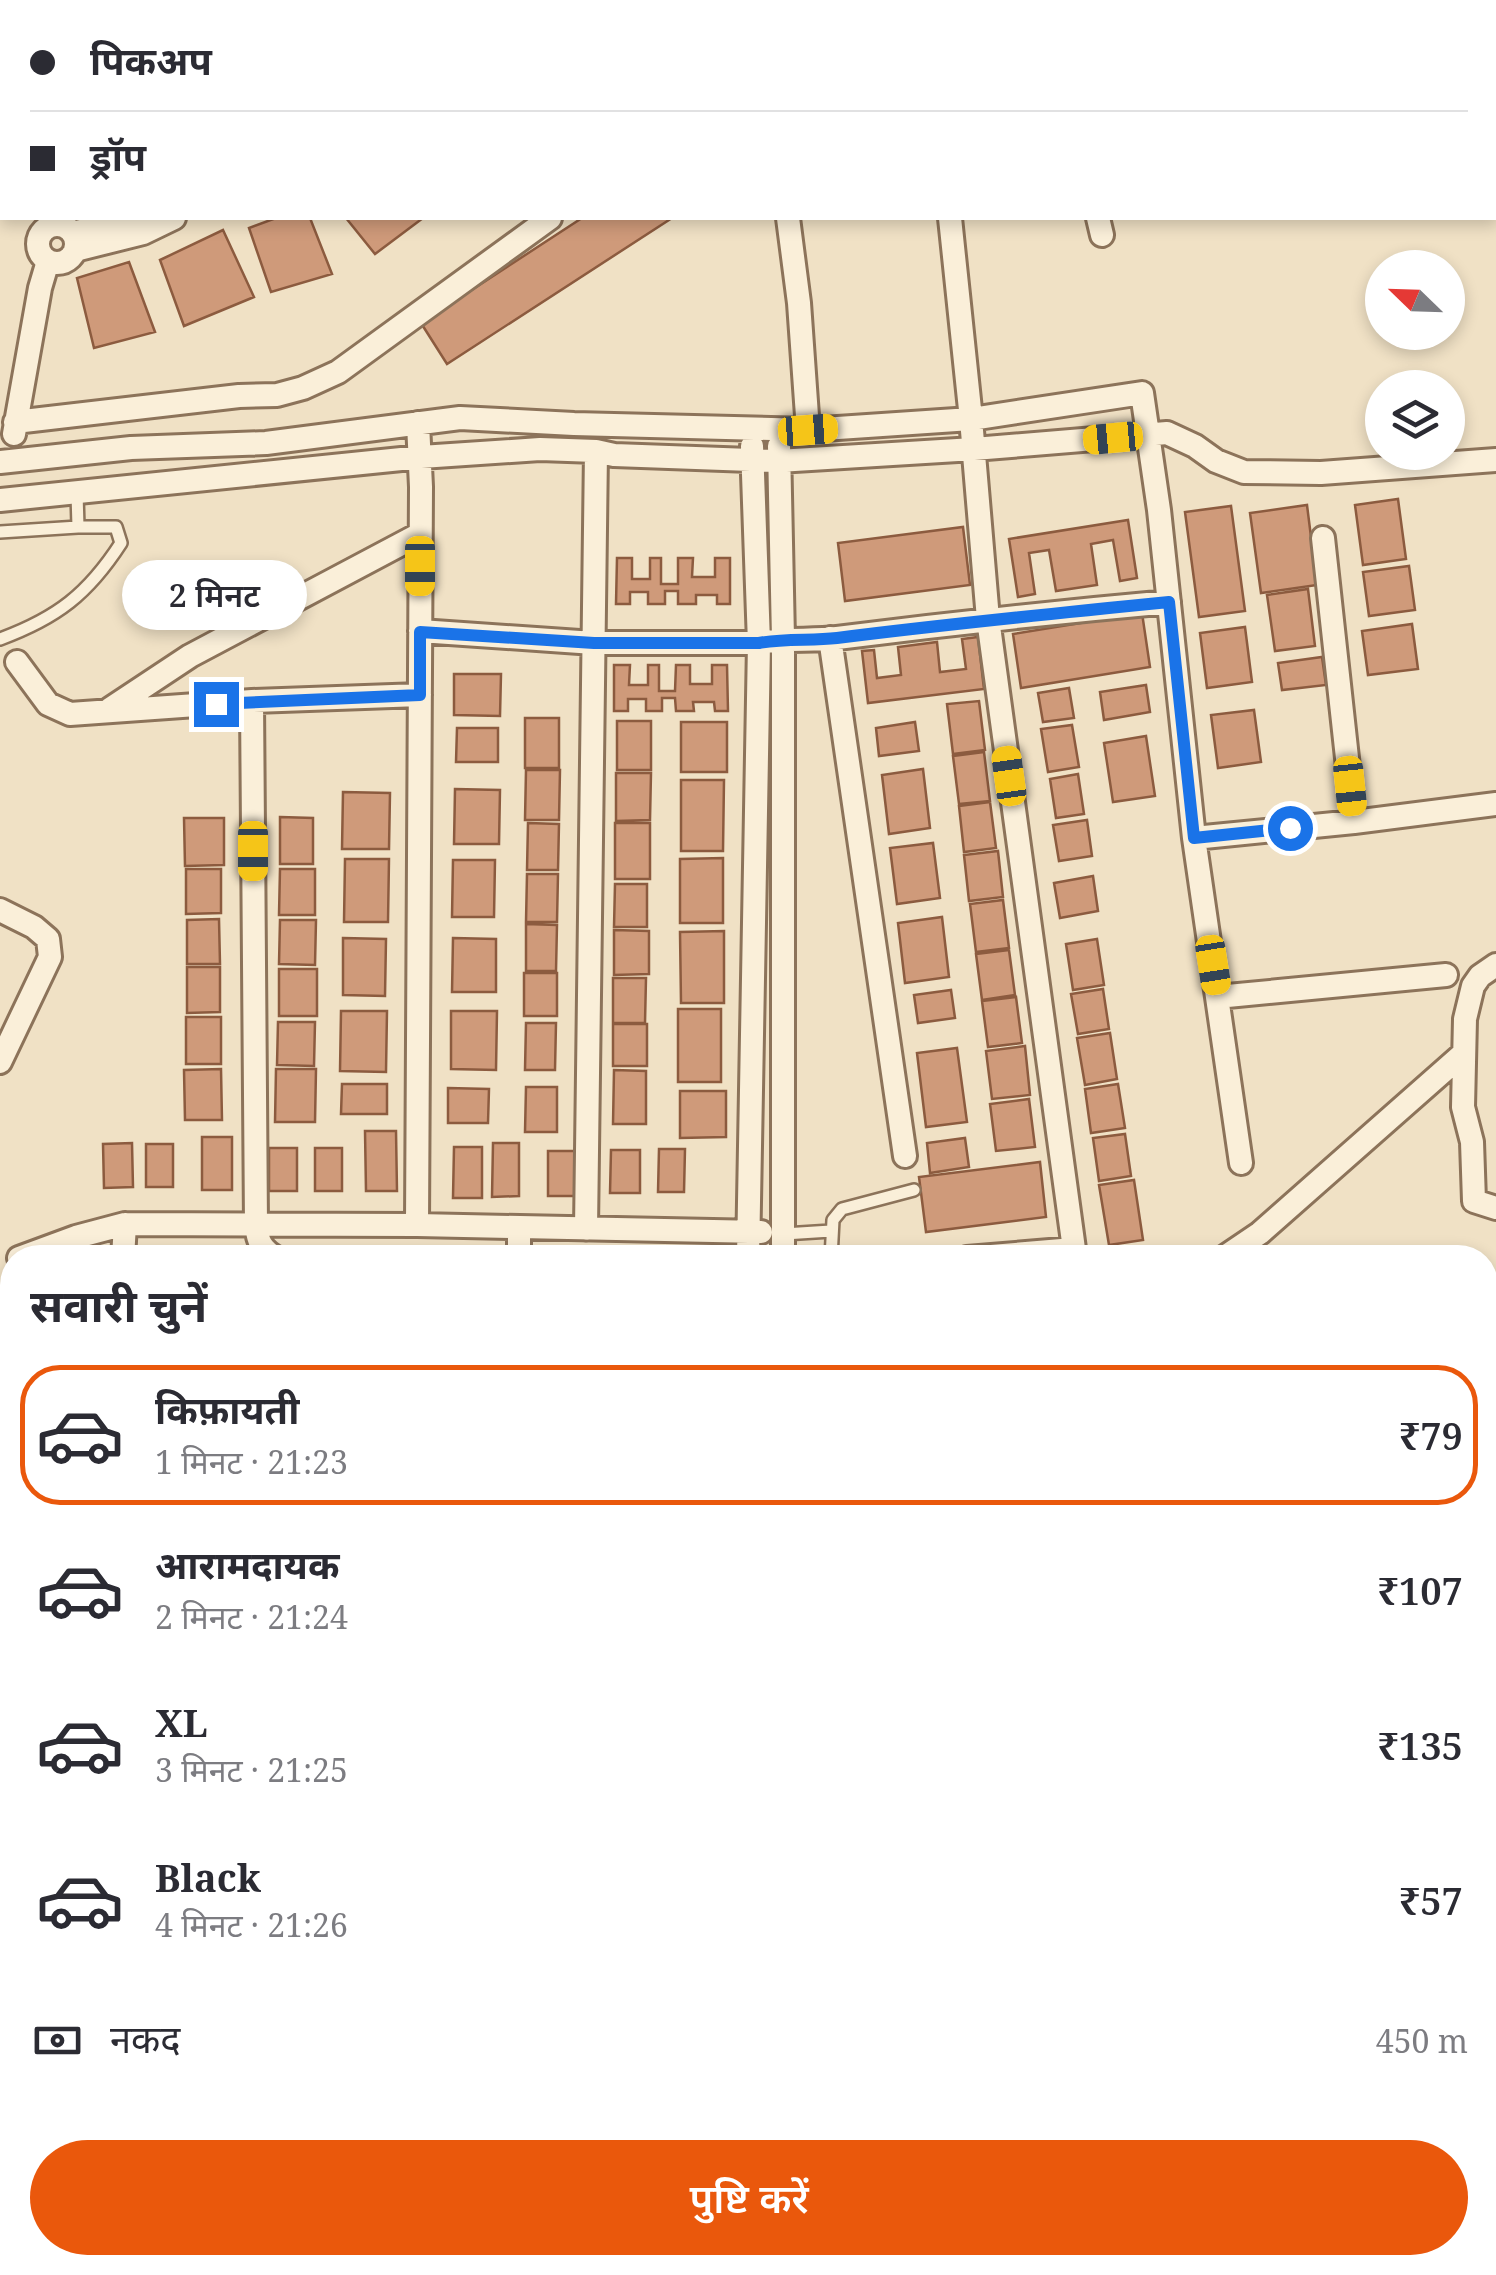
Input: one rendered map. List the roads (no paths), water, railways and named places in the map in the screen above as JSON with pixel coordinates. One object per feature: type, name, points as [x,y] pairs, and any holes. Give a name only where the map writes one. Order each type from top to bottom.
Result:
[{"type":"street","points":[[122,220],[42,234],[39,246],[48,261],[14,429],[239,396],[277,395],[303,388],[338,372],[547,220]]},
{"type":"street","points":[[65,230],[143,233],[170,220]]},
{"type":"street","points":[[788,220],[800,303],[808,430]]},
{"type":"street","points":[[950,220],[988,619],[1073,1245]]},
{"type":"street","points":[[4,461],[131,448],[266,442],[460,418],[808,430],[972,419],[1142,393],[1160,510],[1194,838],[1241,1163]]},
{"type":"street","points":[[417,1226],[421,457],[418,423]]},
{"type":"street","points":[[748,1245],[759,643],[752,429]]},
{"type":"street","points":[[780,430],[783,1245]]},
{"type":"street","points":[[0,500],[421,457],[540,449],[778,460],[1167,433],[1195,446],[1216,462],[1244,472],[1321,473],[1496,460]]},
{"type":"street","points":[[586,1229],[596,451]]},
{"type":"street","points":[[107,711],[190,656],[420,534]]},
{"type":"street","points":[[1323,538],[1354,822]]},
{"type":"street","points":[[420,632],[594,643],[759,643],[1169,602]]},
{"type":"street","points":[[830,638],[906,1156]]},
{"type":"street","points":[[16,662],[48,704],[70,714],[252,701],[420,695]]},
{"type":"street","points":[[252,701],[256,1225],[260,1245]]},
{"type":"street","points":[[1194,838],[1496,804]]},
{"type":"street","points":[[0,910],[48,939],[50,957],[0,1062]]},
{"type":"street","points":[[1496,965],[1473,986],[1465,1019],[1463,1107],[1472,1142],[1474,1201],[1496,1208]]},
{"type":"street","points":[[1218,997],[1446,975]]},
{"type":"street","points":[[1242,1245],[1464,1053]]},
{"type":"street","points":[[56,1245],[125,1224],[749,1232],[781,1245]]},
{"type":"street","points":[[124,1245],[125,1224]]},
{"type":"street","points":[[519,1228],[519,1245]]},
{"type":"lane","points":[[4,461],[14,429]]},
{"type":"lane","points":[[77,493],[78,527]]},
{"type":"lane","points":[[0,532],[116,527],[121,544],[101,574],[60,612],[0,639]]},
{"type":"lane","points":[[831,1245],[833,1220],[842,1209],[914,1190]]},
{"type":"lane","points":[[786,1245],[831,1231]]}]
